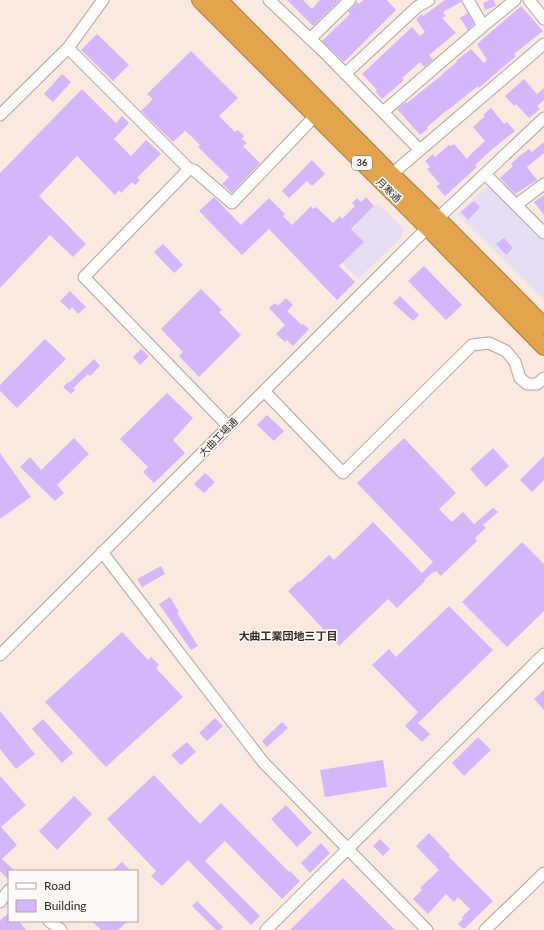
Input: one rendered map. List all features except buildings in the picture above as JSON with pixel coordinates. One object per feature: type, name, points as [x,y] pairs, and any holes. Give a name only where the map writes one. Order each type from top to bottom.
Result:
[{"type":"highway","name":"月寒通","points":[[200,0],[315,116],[386,179],[544,326]]},
{"type":"highway","name":"月寒通","points":[[219,0],[386,179]]},
{"type":"highway","name":"月寒通","points":[[433,223],[544,347]]},
{"type":"street","points":[[0,115],[68,48],[103,0]]},
{"type":"street","points":[[310,39],[350,0]]},
{"type":"street","points":[[345,74],[417,7],[428,0]]},
{"type":"street","points":[[468,0],[483,26]]},
{"type":"street","points":[[383,112],[515,0]]},
{"type":"street","points":[[529,0],[544,19]]},
{"type":"street","points":[[272,1],[420,150]]},
{"type":"street","points":[[386,179],[544,44]]},
{"type":"street","points":[[68,48],[189,169],[194,170],[232,203],[315,116]]},
{"type":"street","name":"大曲工場通","points":[[0,655],[433,223],[544,118]]},
{"type":"street","points":[[189,169],[84,277],[228,426]]},
{"type":"street","points":[[485,174],[544,233]]},
{"type":"street","points":[[516,205],[544,184]]},
{"type":"street","points":[[264,391],[343,473],[472,345],[489,343],[506,350],[515,362],[520,378],[527,384],[537,384],[544,378]]},
{"type":"street","points":[[102,552],[263,762],[427,930]]},
{"type":"street","points":[[266,930],[544,654]]},
{"type":"street","points":[[485,930],[544,873]]},
{"type":"street","points":[[0,902],[8,891]]},
{"type":"street","points":[[50,922],[61,930]]},
{"type":"shaded area","points":[[487,187],[490,187],[507,203],[544,242],[544,300],[457,214]]},
{"type":"shaded area","points":[[378,203],[403,228],[403,232],[400,239],[358,279],[331,251]]},
{"type":"district","name":"大曲工業団地三丁目","points":[[288,636]]}]
